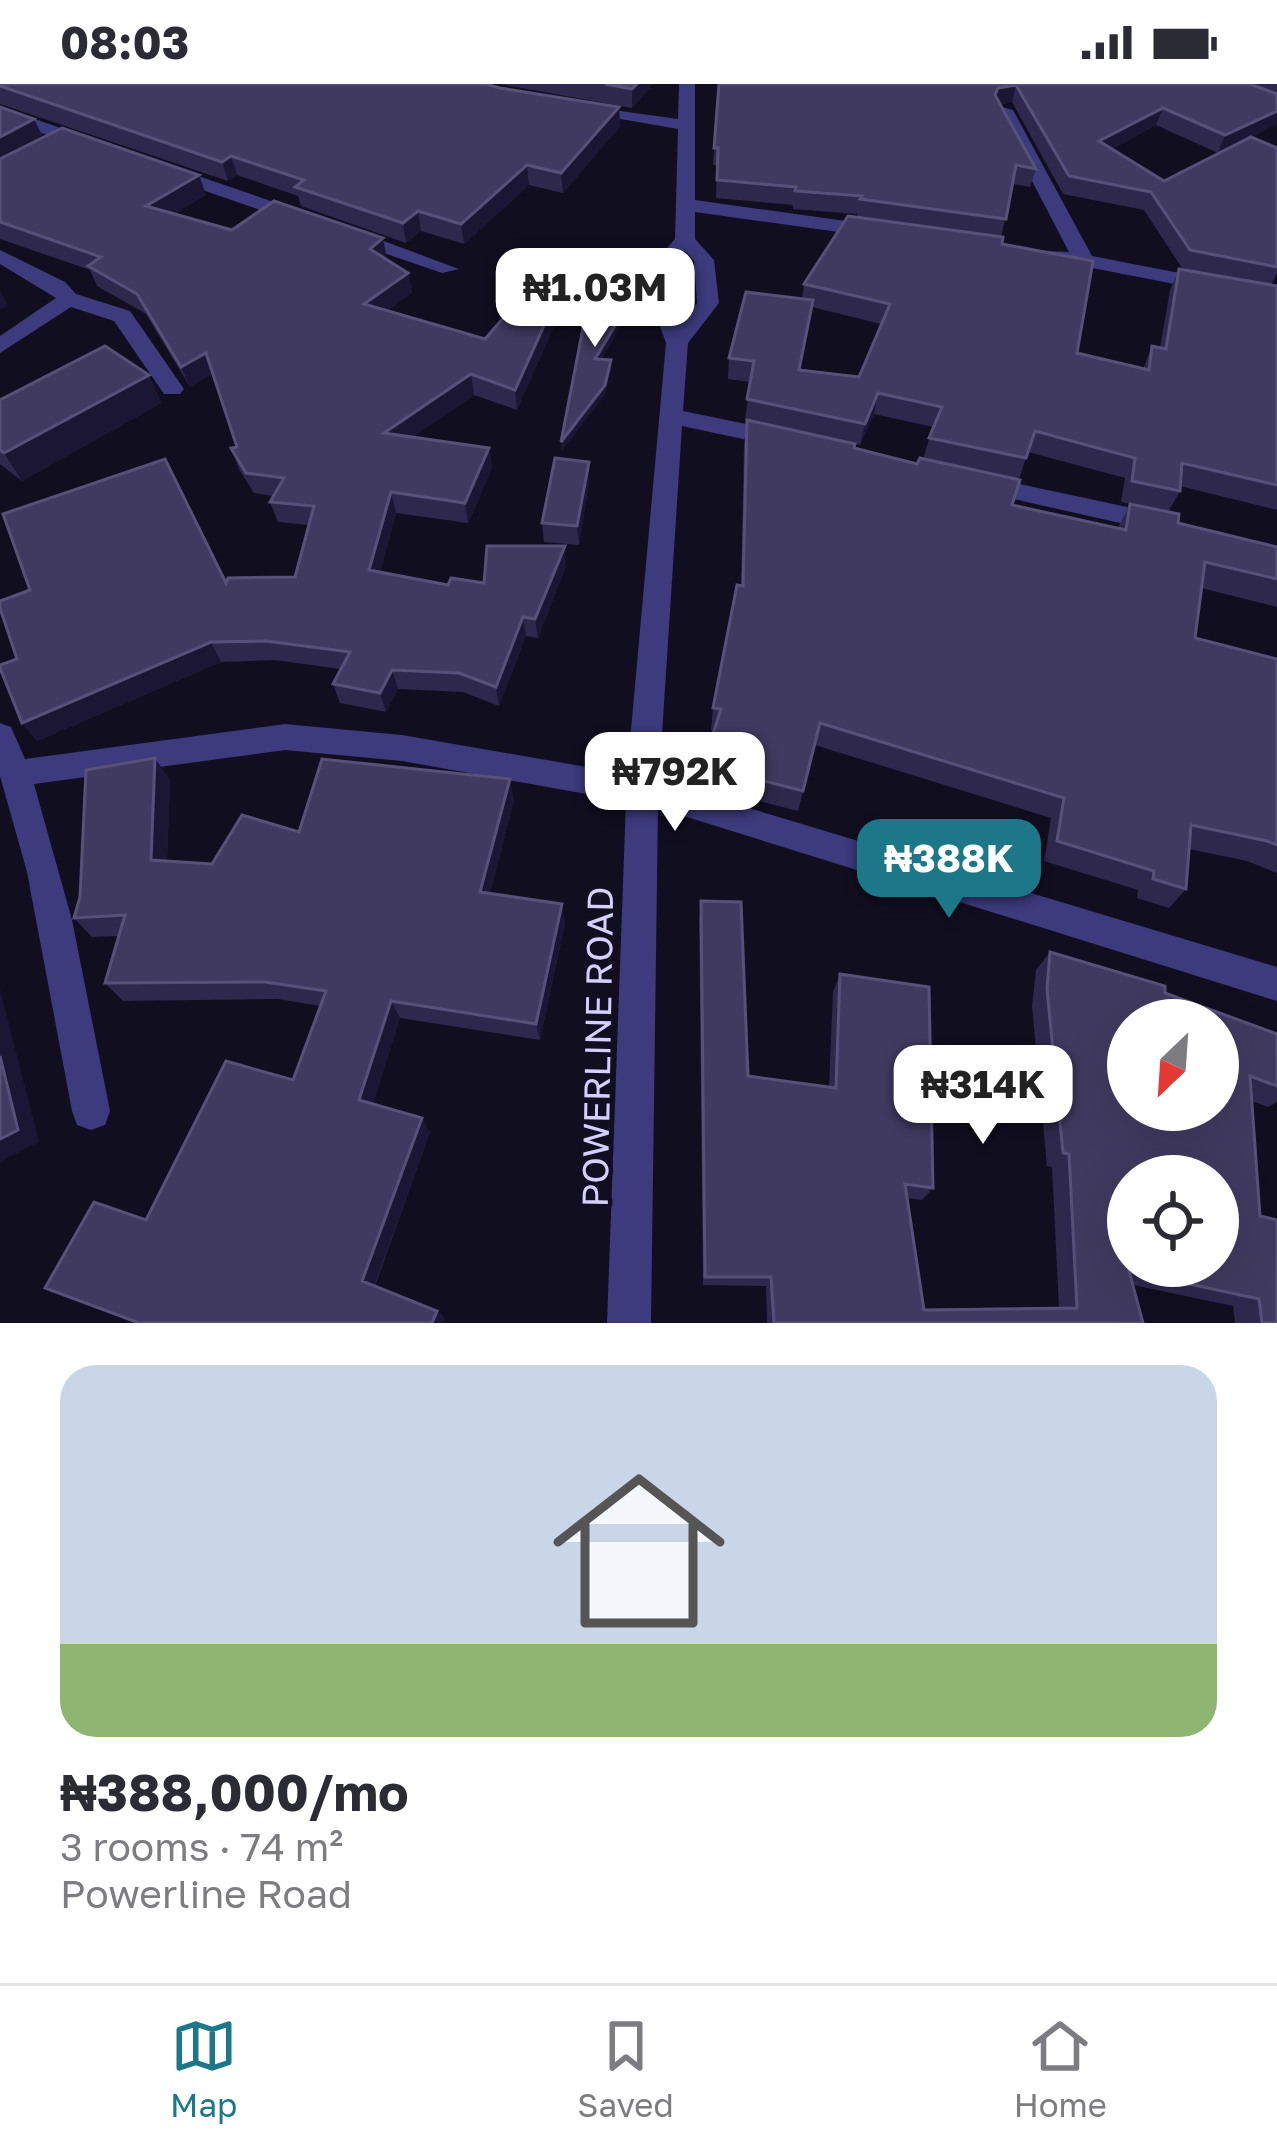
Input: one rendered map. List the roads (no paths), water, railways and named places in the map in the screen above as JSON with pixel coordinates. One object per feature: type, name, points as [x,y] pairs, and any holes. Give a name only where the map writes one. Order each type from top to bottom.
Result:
[{"type":"street","name":"POWERLINE ROAD","points":[[677,343],[656,303],[656,283],[662,261],[685,240],[687,84]]},
{"type":"street","points":[[548,105],[685,124]]},
{"type":"street","points":[[1004,110],[1083,260]]},
{"type":"street","points":[[0,112],[58,141],[106,149]]},
{"type":"street","points":[[143,162],[449,269]]},
{"type":"street","points":[[688,206],[897,234]]},
{"type":"street","name":"POWERLINE ROAD","points":[[629,1323],[642,790],[677,343],[707,303],[704,260],[685,240]]},
{"type":"street","points":[[1037,253],[1277,298]]},
{"type":"street","points":[[0,256],[58,286],[68,299],[122,316],[172,389]]},
{"type":"street","points":[[0,346],[68,299]]},
{"type":"street","points":[[671,416],[817,447]]},
{"type":"street","points":[[955,478],[1185,529]]},
{"type":"street","points":[[0,736],[16,772],[92,1111]]},
{"type":"street","points":[[16,772],[285,737],[402,748],[642,790],[1277,984]]}]
